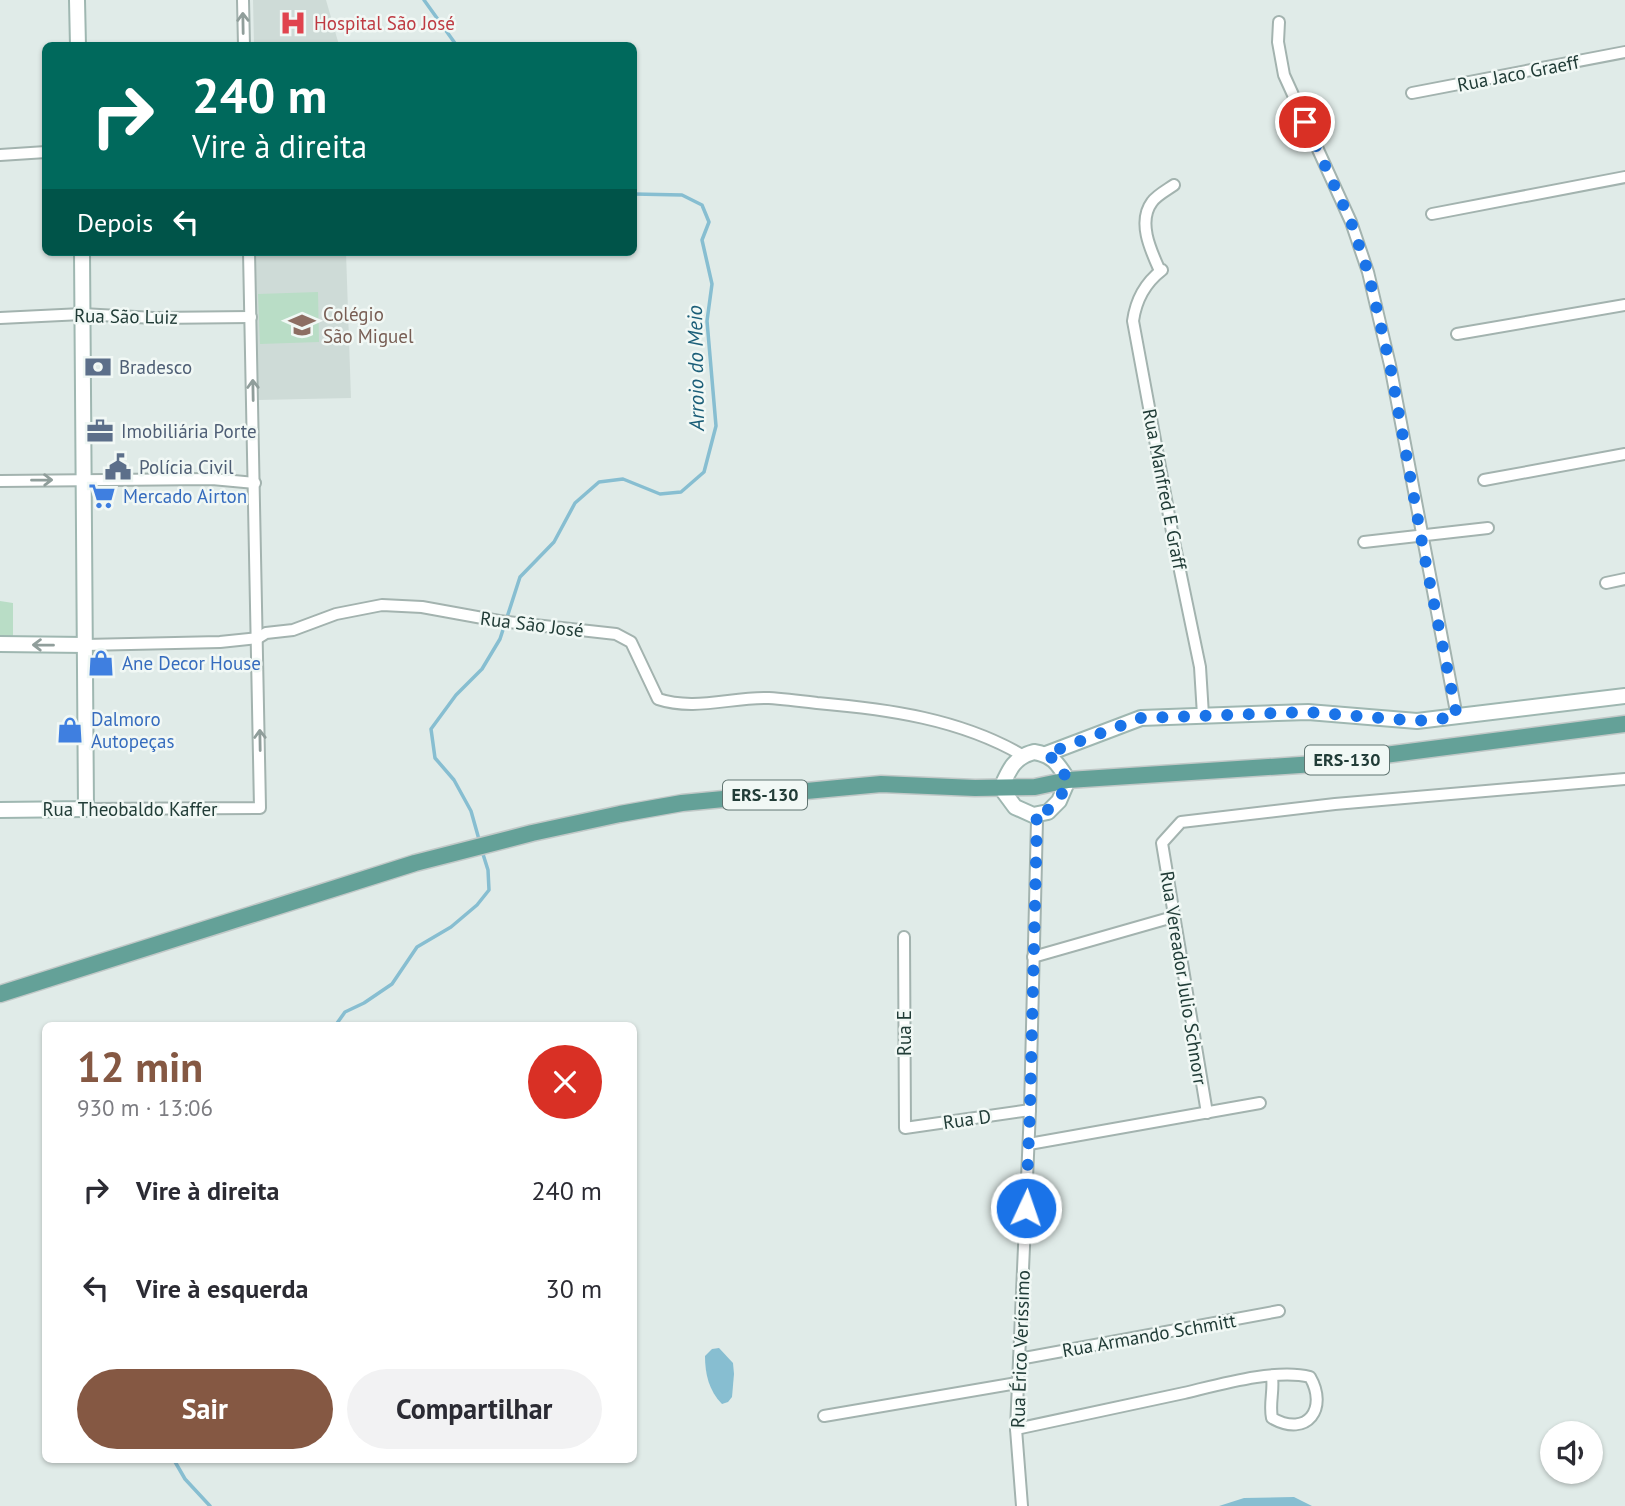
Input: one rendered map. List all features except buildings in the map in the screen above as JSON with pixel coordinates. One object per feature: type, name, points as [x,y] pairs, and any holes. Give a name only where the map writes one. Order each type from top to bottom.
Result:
[{"type":"main road","name":"ERS-130","points":[[0,994],[441,855],[532,833],[682,803],[881,784],[1035,787],[1068,780],[1315,764],[1625,724]]},
{"type":"street","points":[[76,0],[78,42]]},
{"type":"street","points":[[243,0],[244,42]]},
{"type":"street","points":[[1279,22],[1278,41],[1284,75],[1351,222],[1368,272],[1390,365],[1457,717]]},
{"type":"street","name":"Rua Jaco Graeff","points":[[1412,93],[1625,52]]},
{"type":"street","points":[[0,155],[42,152]]},
{"type":"street","points":[[1432,214],[1625,177]]},
{"type":"street","name":"Rua Manfred E Graff","points":[[1174,185],[1153,201],[1147,212],[1145,225],[1148,241],[1161,270],[1144,287],[1134,308],[1133,321],[1200,667],[1203,715]]},
{"type":"street","points":[[82,256],[86,809]]},
{"type":"street","points":[[249,256],[258,638]]},
{"type":"street","points":[[1457,334],[1625,305]]},
{"type":"street","name":"Rua São Luiz","points":[[0,318],[82,314],[154,318],[251,317]]},
{"type":"street","points":[[1484,480],[1625,454]]},
{"type":"street","points":[[0,481],[212,480],[255,483]]},
{"type":"street","points":[[1364,542],[1488,528]]},
{"type":"street","points":[[1606,583],[1625,579]]},
{"type":"street","name":"Rua São José","points":[[0,644],[220,642],[258,638],[267,633],[293,630],[336,614],[382,605],[422,607],[499,621],[616,634],[631,642],[658,699],[676,705],[768,698],[859,706],[917,716],[964,729],[996,740],[1022,755]]},
{"type":"street","name":"Rua Theobaldo Kaffer","points":[[0,810],[260,808],[258,638]]},
{"type":"street","points":[[1046,754],[1141,718],[1308,712],[1417,721],[1625,696]]},
{"type":"street","points":[[1034,752],[1046,754],[1055,760],[1068,780],[1054,806],[1048,811],[1033,815],[1015,807],[1001,788],[1013,762],[1022,755],[1034,752]]},
{"type":"street","name":"Rua Vereador Julio Schnorr","points":[[1207,1113],[1162,843],[1181,822],[1335,804],[1625,779]]},
{"type":"street","name":"Rua Érico Veríssimo","points":[[1021,1506],[1016,1429],[1030,1110],[1037,820],[1033,815]]},
{"type":"street","points":[[1032,957],[1173,917]]},
{"type":"street","name":"Rua E","points":[[904,937],[905,1128]]},
{"type":"street","points":[[1029,1144],[1260,1104]]},
{"type":"street","name":"Rua D","points":[[905,1128],[1030,1110]]},
{"type":"street","name":"Rua Armando Schmitt","points":[[1019,1359],[1279,1311]]},
{"type":"street","points":[[1016,1429],[1237,1381],[1296,1373],[1310,1377],[1315,1385],[1317,1399],[1312,1416],[1304,1424],[1284,1425],[1272,1418],[1272,1377]]},
{"type":"street","points":[[824,1416],[1017,1383]]},
{"type":"shaded area","name":"Hospital São José","points":[[253,0],[326,0],[338,42],[254,42]]},
{"type":"shaded area","name":"Colégio São Miguel","points":[[254,256],[346,256],[351,398],[258,400]]},
{"type":"green space","points":[[318,292],[319,342],[260,344],[258,294]]},
{"type":"green space","points":[[0,601],[13,603],[13,640],[0,639]]},
{"type":"water","points":[[719,1348],[733,1363],[734,1374],[732,1397],[722,1404],[711,1388],[705,1363],[705,1356],[712,1349]]},
{"type":"water","points":[[1294,1497],[1312,1506],[1219,1506],[1244,1498]]},
{"type":"waterway","name":"Arroio do Meio","points":[[424,0],[454,42]]},
{"type":"waterway","name":"Arroio do Meio","points":[[480,843],[471,811],[454,780],[435,758],[431,729],[456,695],[482,669],[500,639],[520,577],[554,542],[575,503],[599,482],[623,479],[660,494],[681,492],[704,472],[716,426],[707,321],[712,284],[702,240],[709,222],[702,205],[682,195],[637,194]]},
{"type":"waterway","name":"Arroio do Meio","points":[[338,1022],[345,1012],[392,984],[417,947],[451,927],[477,905],[489,890],[488,870],[482,851]]},
{"type":"waterway","name":"Arroio do Meio","points":[[176,1463],[185,1479],[210,1506]]},
{"type":"place","name":"Hospital São José","points":[[293,23]]},
{"type":"place","name":"Colégio São Miguel","points":[[302,325]]},
{"type":"place","name":"Bradesco","points":[[98,367]]},
{"type":"place","name":"Imobiliária Porte","points":[[100,431]]},
{"type":"place","name":"Polícia Civil","points":[[118,467]]},
{"type":"place","name":"Mercado Airton","points":[[102,496]]},
{"type":"place","name":"Ane Decor House","points":[[101,663]]},
{"type":"place","name":"Dalmoro Autopeças","points":[[70,730]]},
{"type":"route","points":[[1026,1208],[1037,820],[1033,815],[1048,811],[1059,801],[1068,780],[1055,760],[1046,754],[1141,718],[1308,712],[1417,721],[1457,717],[1390,365],[1368,272],[1351,222],[1305,122]]}]
